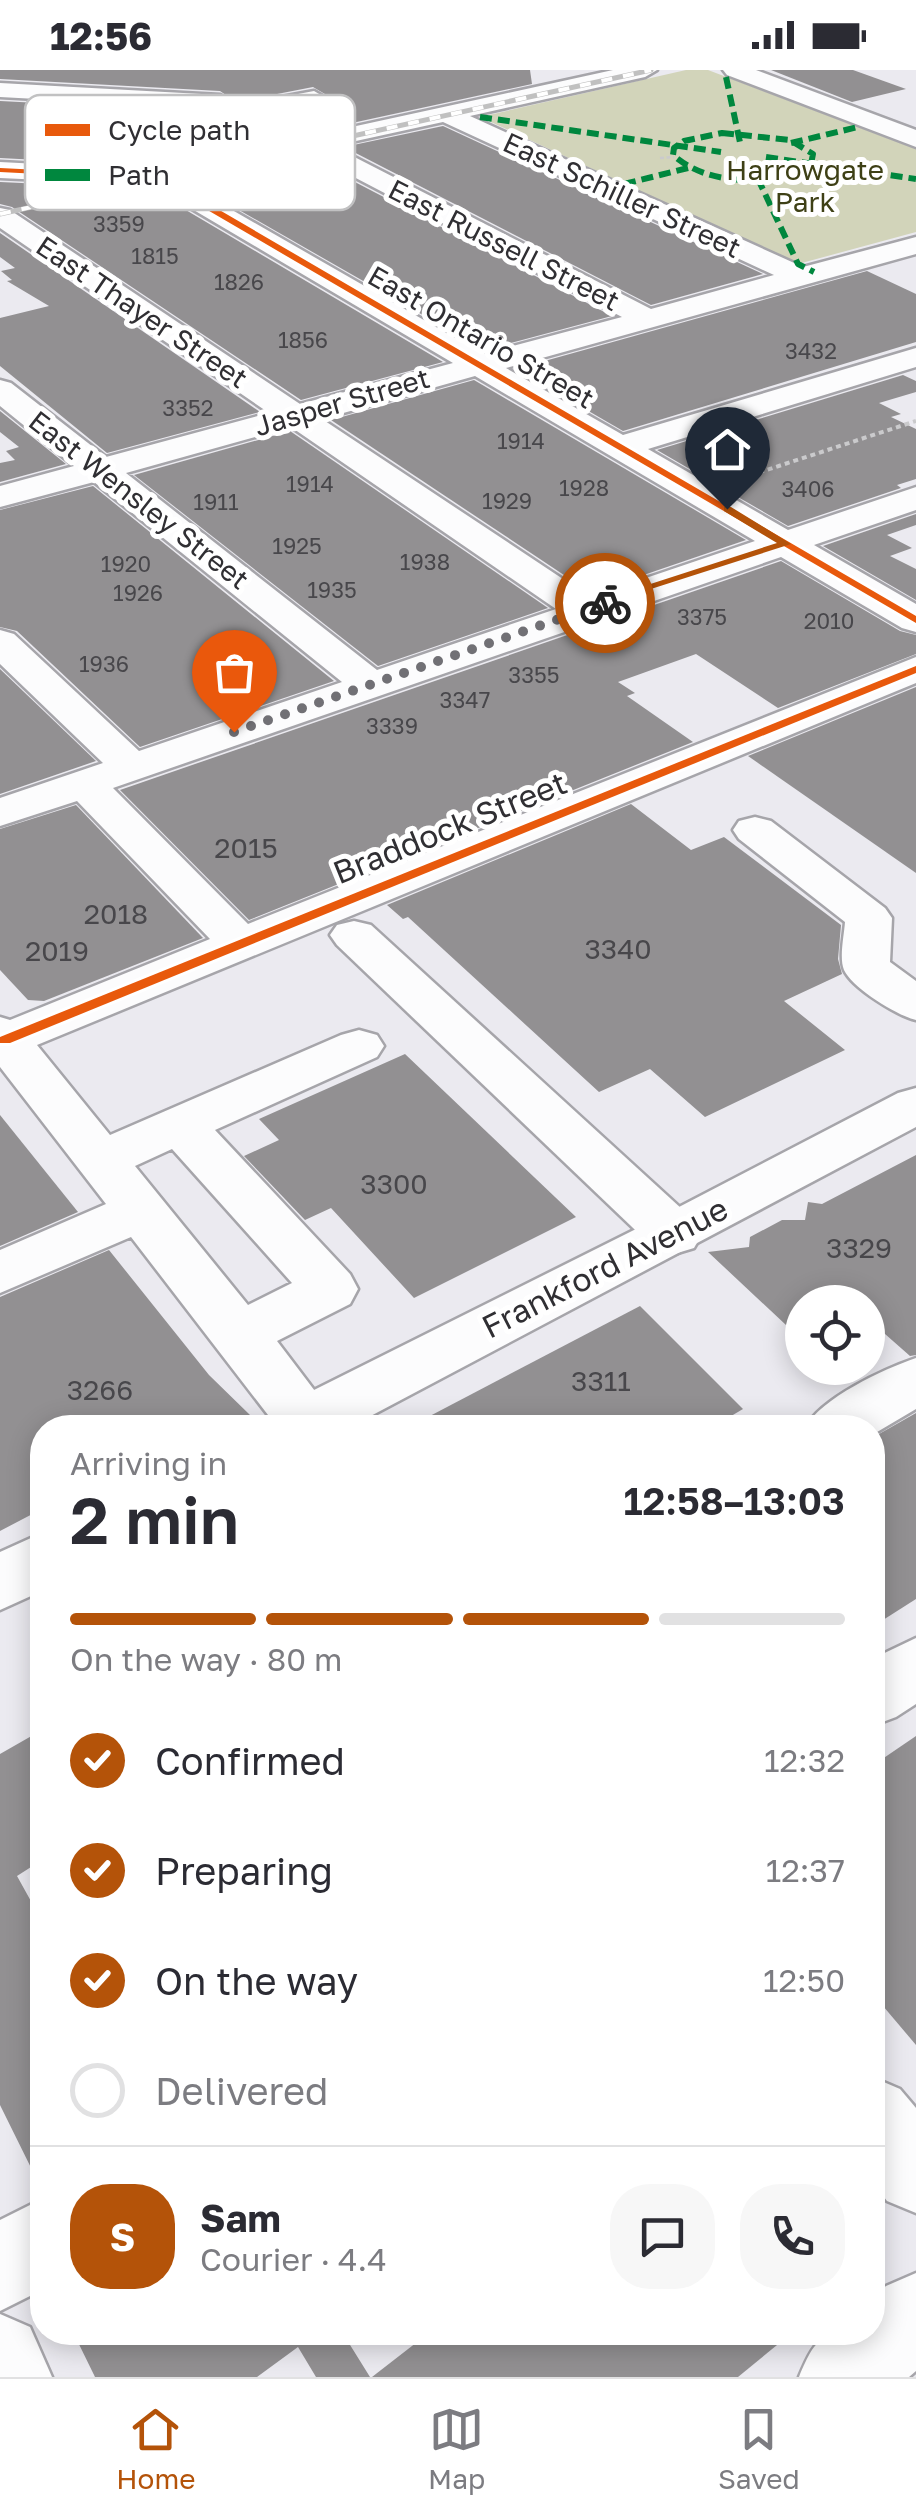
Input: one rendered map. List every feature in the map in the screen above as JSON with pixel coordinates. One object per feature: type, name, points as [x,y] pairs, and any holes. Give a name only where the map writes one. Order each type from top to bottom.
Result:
[{"type":"street","points":[[355,134],[645,70]]},
{"type":"street","points":[[735,70],[916,139]]},
{"type":"street","points":[[226,95],[238,81]]},
{"type":"street","points":[[0,90],[60,95]]},
{"type":"street","points":[[0,102],[10,103],[0,112]]},
{"type":"street","name":"East Schiller Street","points":[[446,114],[799,276]]},
{"type":"street","name":"East Russell Street","points":[[355,168],[647,318]]},
{"type":"street","name":"East Ontario Street","points":[[0,170],[25,175]]},
{"type":"street","points":[[0,214],[25,207]]},
{"type":"street","name":"East Ontario Street","points":[[214,210],[916,620]]},
{"type":"street","name":"East Thayer Street","points":[[0,214],[583,610]]},
{"type":"street","name":"Jasper Street","points":[[0,497],[916,245]]},
{"type":"street","points":[[620,447],[916,357]]},
{"type":"street","name":"East Wensley Street","points":[[0,390],[372,684]]},
{"type":"street","points":[[0,813],[916,498]]},
{"type":"street","points":[[0,642],[131,768]]},
{"type":"street","name":"Braddock Street","points":[[3,1036],[916,669]]},
{"type":"street","points":[[85,784],[240,943]]},
{"type":"street","points":[[756,830],[870,918],[866,966],[916,1005]]},
{"type":"street","points":[[354,935],[674,1234]]},
{"type":"street","points":[[3,1036],[239,1334],[298,1415]]},
{"type":"street","points":[[100,1160],[359,1046]]},
{"type":"street","name":"Frankford Avenue","points":[[324,1415],[916,1105]]},
{"type":"street","points":[[180,1125],[330,1289],[239,1334]]},
{"type":"street","points":[[0,1273],[140,1211]]},
{"type":"street","points":[[858,1415],[916,1381]]},
{"type":"street","points":[[0,1583],[30,1567]]},
{"type":"street","points":[[885,1688],[916,1668]]},
{"type":"street","points":[[885,2134],[916,2172]]},
{"type":"street","points":[[0,2269],[30,2249]]},
{"type":"street","points":[[885,2342],[916,2316]]},
{"type":"street","points":[[842,2377],[881,2345]]},
{"type":"street","points":[[0,2357],[9,2377]]},
{"type":"path","points":[[660,158],[674,156]]},
{"type":"path","points":[[698,492],[916,421]]},
{"type":"green space","name":"Harrowgate Park","points":[[686,70],[708,70],[916,149],[916,232],[798,264],[480,117]]},
{"type":"building","points":[[0,70],[530,70],[532,84],[355,122],[355,95],[327,95],[313,87],[272,95],[226,95],[220,91],[0,79]]},
{"type":"building","points":[[771,70],[853,70],[906,89],[852,102]]},
{"type":"building","points":[[0,101],[25,102],[25,159],[0,158]]},
{"type":"building","points":[[443,126],[763,274],[651,305],[355,153],[355,145]]},
{"type":"building","points":[[0,182],[25,183],[25,210],[186,210],[443,362],[301,400],[12,207],[0,204]]},
{"type":"building","points":[[355,182],[612,316],[484,350],[239,210],[355,210]]},
{"type":"building","points":[[0,233],[260,412],[107,453],[0,366],[0,318],[49,306],[7,281],[12,280],[1,271],[15,268],[0,257]]},
{"type":"building","points":[[867,271],[916,294],[916,342],[623,431],[516,369]]},
{"type":"building","points":[[903,375],[916,381],[916,392],[879,403],[901,414],[891,417],[916,429],[916,479],[897,485],[901,488],[788,526],[657,450]]},
{"type":"building","points":[[474,380],[746,540],[591,593],[331,420]]},
{"type":"building","points":[[0,411],[66,464],[0,482],[0,463],[15,460],[6,451],[19,447],[0,432]]},
{"type":"building","points":[[290,431],[548,608],[378,666],[134,475]]},
{"type":"building","points":[[93,486],[334,681],[140,747],[17,631],[0,627],[0,510]]},
{"type":"building","points":[[916,514],[916,525],[887,535],[912,548],[890,556],[916,569],[916,600],[823,546]]},
{"type":"building","points":[[781,561],[900,631],[916,635],[916,654],[778,708],[696,654],[618,682],[635,693],[627,696],[693,742],[249,920],[120,790]]},
{"type":"building","points":[[0,669],[96,761],[0,794]]},
{"type":"building","points":[[916,687],[916,873],[748,756]]},
{"type":"building","points":[[631,804],[691,850],[724,837],[841,925],[838,959],[842,974],[784,1001],[845,1050],[705,1117],[650,1069],[599,1092],[408,917],[403,919],[387,905]]},
{"type":"building","points":[[76,805],[203,938],[44,1001],[28,1000],[0,970],[0,829]]},
{"type":"building","points":[[405,1054],[576,1217],[414,1298],[331,1208],[305,1220],[244,1156],[279,1140],[259,1119]]},
{"type":"building","points":[[0,1115],[78,1212],[0,1246]]},
{"type":"building","points":[[916,1155],[916,1355],[910,1356],[885,1334],[885,1285],[785,1285],[785,1324],[708,1252],[749,1247],[750,1237],[782,1220],[805,1220],[808,1202],[822,1204]]},
{"type":"building","points":[[109,1250],[209,1375],[250,1415],[30,1415],[30,1515],[0,1531],[0,1297]]},
{"type":"building","points":[[640,1306],[743,1409],[733,1415],[432,1415]]},
{"type":"building","points":[[916,1413],[916,1599],[885,1619],[885,1431]]},
{"type":"building","points":[[916,1736],[916,2045],[885,2008],[885,1757]]},
{"type":"building","points":[[30,1737],[30,1868],[17,1876],[30,1899],[30,2166],[0,2105],[0,1754]]},
{"type":"building","points":[[79,2345],[350,2345],[370,2377],[316,2377],[298,2347],[257,2377],[95,2377]]},
{"type":"building","points":[[413,2345],[777,2345],[738,2377],[372,2377]]},
{"type":"railway","points":[[355,135],[651,70]]},
{"type":"railway","points":[[0,214],[25,208]]},
{"type":"marked path","points":[[726,77],[741,147]]},
{"type":"marked path","points":[[480,117],[721,152]]},
{"type":"marked path","points":[[791,143],[858,127]]},
{"type":"marked path","points":[[722,133],[790,140],[813,154],[811,164],[781,176],[740,179],[700,172],[673,155],[674,148],[684,141],[722,133]]},
{"type":"marked path","points":[[766,157],[916,179]]},
{"type":"marked path","points":[[750,162],[798,264],[814,272]]},
{"type":"marked path","points":[[624,184],[692,167]]},
{"type":"cycle path","points":[[0,170],[25,171]]},
{"type":"cycle path","points":[[213,210],[916,620]]},
{"type":"cycle path","points":[[5,1040],[916,669]]},
{"type":"way so far","points":[[234,732],[605,603]]},
{"type":"route","points":[[605,603],[786,544],[727,509]]}]
